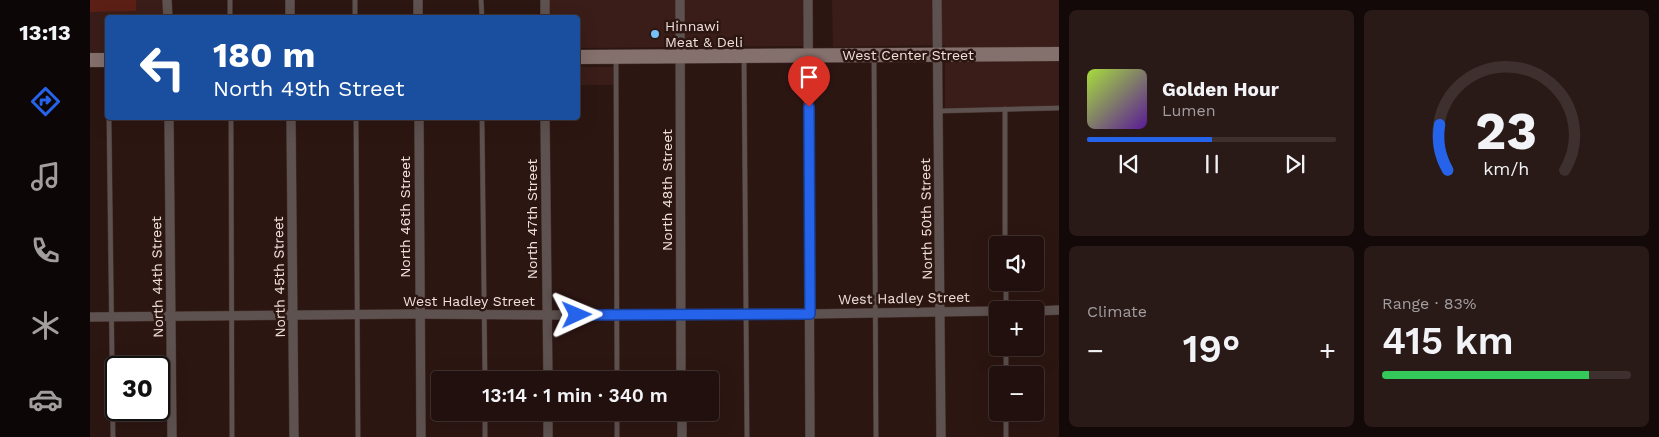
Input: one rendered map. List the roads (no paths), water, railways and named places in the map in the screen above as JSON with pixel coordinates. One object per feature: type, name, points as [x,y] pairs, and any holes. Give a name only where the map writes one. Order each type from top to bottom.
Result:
[{"type":"street","points":[[167,0],[168,15]]},
{"type":"street","points":[[290,0],[290,15]]},
{"type":"street","points":[[418,0],[418,15]]},
{"type":"street","points":[[545,0],[545,15]]},
{"type":"street","name":"North 48th Street","points":[[680,0],[681,371]]},
{"type":"street","points":[[808,0],[810,437]]},
{"type":"street","name":"North 50th Street","points":[[937,0],[936,56],[941,311],[941,437]]},
{"type":"street","name":"West Center Street","points":[[580,57],[1059,54]]},
{"type":"street","points":[[90,60],[105,60]]},
{"type":"street","name":"North 44th Street","points":[[169,120],[172,437]]},
{"type":"street","name":"North 45th Street","points":[[291,120],[294,437]]},
{"type":"street","name":"North 46th Street","points":[[419,120],[421,437]]},
{"type":"street","name":"North 47th Street","points":[[546,120],[548,371]]},
{"type":"street","points":[[1044,310],[1059,310]]},
{"type":"street","name":"West Hadley Street","points":[[90,317],[420,314],[810,314],[989,311]]},
{"type":"street","points":[[548,421],[548,437]]},
{"type":"street","points":[[682,421],[682,437]]},
{"type":"lane","points":[[230,0],[230,15]]},
{"type":"lane","points":[[355,0],[355,15]]},
{"type":"lane","points":[[482,0],[482,15]]},
{"type":"lane","points":[[874,55],[876,437]]},
{"type":"lane","points":[[744,56],[747,437]]},
{"type":"lane","points":[[616,57],[617,371]]},
{"type":"lane","points":[[938,111],[1059,108]]},
{"type":"lane","points":[[1005,109],[1006,236]]},
{"type":"lane","points":[[109,120],[113,437]]},
{"type":"lane","points":[[231,120],[232,437]]},
{"type":"lane","points":[[356,120],[358,437]]},
{"type":"lane","points":[[482,120],[484,371]]},
{"type":"lane","points":[[485,421],[485,437]]},
{"type":"lane","points":[[617,421],[617,437]]},
{"type":"lane","points":[[1006,421],[1006,437]]},
{"type":"place","name":"Hinnawi Meat & Deli","points":[[655,34]]}]
